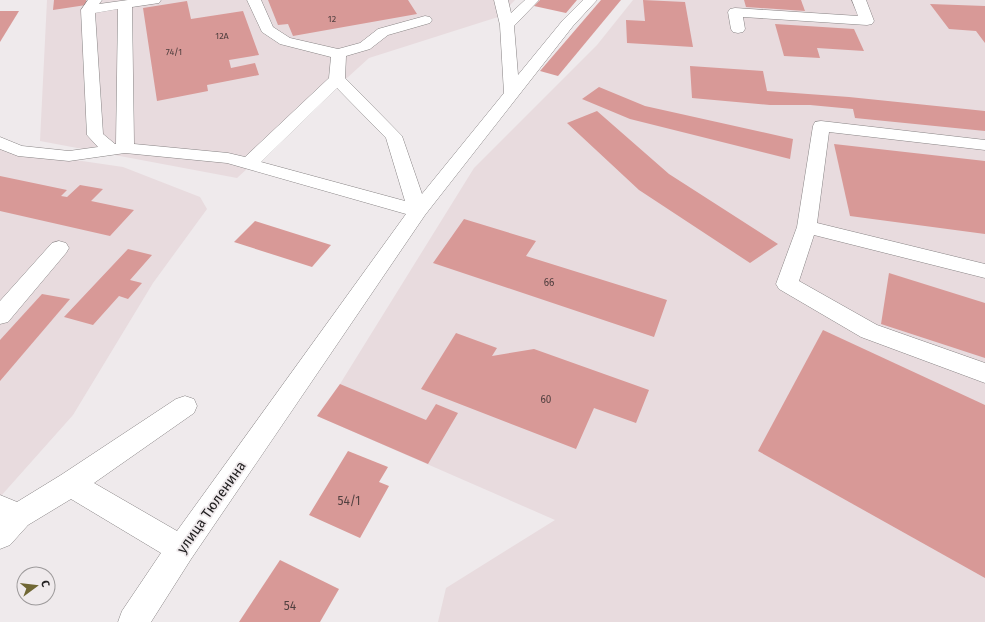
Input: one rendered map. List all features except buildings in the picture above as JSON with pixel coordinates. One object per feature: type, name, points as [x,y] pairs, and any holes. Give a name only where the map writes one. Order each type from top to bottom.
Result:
[{"type":"street","points":[[118,149],[95,135],[91,5],[126,5],[154,0]]},
{"type":"street","points":[[254,0],[267,29],[285,41],[339,54],[365,46],[383,32],[424,20]]},
{"type":"street","points":[[502,0],[507,25],[512,93]]},
{"type":"street","points":[[507,25],[532,0]]},
{"type":"street","name":"улица Тюленина","points":[[133,622],[181,549],[418,211],[568,22],[590,0]]},
{"type":"street","points":[[738,29],[735,12],[867,21],[858,0]]},
{"type":"street","points":[[118,149],[126,5]]},
{"type":"street","points":[[248,164],[337,79],[339,54]]},
{"type":"street","points":[[337,79],[394,136],[418,211]]},
{"type":"street","points":[[985,145],[821,126],[807,227],[787,284],[869,331],[985,373]]},
{"type":"street","points":[[0,142],[18,151],[69,156],[118,149],[228,158],[418,211]]},
{"type":"street","points":[[807,227],[985,271]]},
{"type":"street","points":[[0,316],[59,248]]},
{"type":"street","points":[[6,520],[72,484],[185,406]]},
{"type":"street","points":[[72,484],[181,549]]},
{"type":"shaded area","points":[[47,0],[515,0],[498,17],[369,58],[237,178],[40,141]]},
{"type":"shaded area","points":[[633,0],[985,0],[985,622],[438,622],[446,588],[555,520],[317,416],[340,384],[474,168],[597,45]]},
{"type":"shaded area","points":[[0,149],[123,167],[200,197],[207,209],[153,283],[73,415],[0,497]]}]
